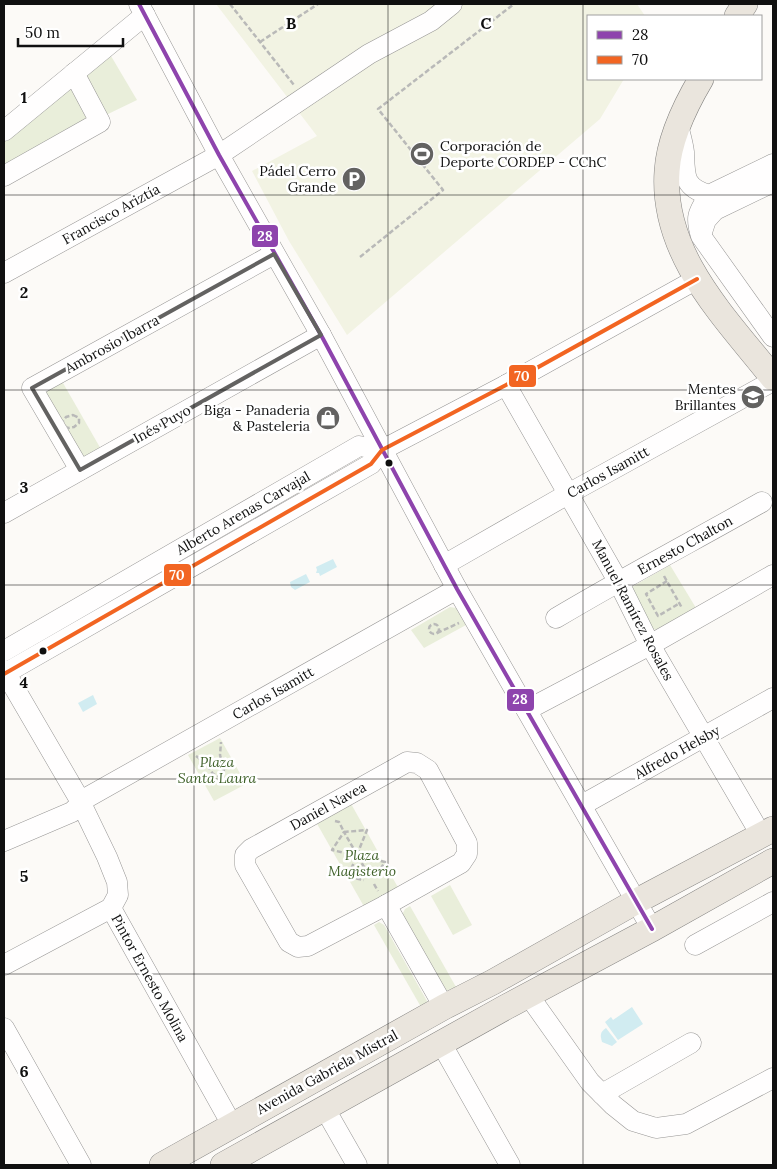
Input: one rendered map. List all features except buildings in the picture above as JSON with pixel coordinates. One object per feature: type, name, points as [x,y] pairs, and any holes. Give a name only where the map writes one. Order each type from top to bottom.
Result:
[{"type":"main road","points":[[739,15],[745,4]]},
{"type":"main road","points":[[700,80],[678,125],[667,170],[668,202],[672,226],[683,254],[697,279],[773,380]]},
{"type":"main road","name":"Avenida Gabriela Mistral","points":[[162,1165],[444,1007],[767,832]]},
{"type":"main road","points":[[223,1165],[773,861]]},
{"type":"street","name":"Francisco Ariztía","points":[[4,273],[219,155],[369,54],[431,21],[452,4]]},
{"type":"street","points":[[4,131],[74,73],[142,9],[219,155],[321,335],[457,589],[652,929]]},
{"type":"street","points":[[4,176],[100,122],[74,73]]},
{"type":"street","points":[[678,125],[686,178],[695,190],[709,195]]},
{"type":"street","points":[[773,164],[709,195],[697,218],[701,236],[773,337]]},
{"type":"street","points":[[701,236],[706,220],[714,210],[773,182]]},
{"type":"street","name":"Ambrosio Ibarra","points":[[80,470],[32,388],[274,254]]},
{"type":"street","name":"Alberto Arenas Carvajal","points":[[4,672],[372,464],[382,450],[506,385],[697,279]]},
{"type":"street","name":"Inés Puyo","points":[[4,513],[321,335]]},
{"type":"street","name":"Carlos Isamitt","points":[[444,565],[773,380]]},
{"type":"street","name":"Manuel Ramírez Rosales","points":[[506,385],[618,581],[650,645],[704,737],[767,832]]},
{"type":"street","name":"Alberto Arenas Carvajal","points":[[4,651],[359,446],[382,450]]},
{"type":"street","name":"Ernesto Chalton","points":[[556,618],[618,581],[656,562],[762,502]]},
{"type":"street","points":[[527,710],[650,645],[773,575]]},
{"type":"street","name":"Carlos Isamitt","points":[[4,841],[72,812],[85,800],[457,589]]},
{"type":"street","name":"Pintor Ernesto Molina","points":[[4,672],[85,800],[117,882],[118,895],[111,908],[232,1125]]},
{"type":"street","name":"Alfredo Helsby","points":[[582,805],[773,698]]},
{"type":"street","name":"Daniel Navea","points":[[407,762],[417,763],[428,770],[467,843],[467,854],[461,863],[386,905],[308,946],[298,947],[288,942],[245,865],[245,855],[251,849],[311,814],[407,762]]},
{"type":"street","points":[[695,945],[773,902]]},
{"type":"street","points":[[386,905],[444,1007]]},
{"type":"street","points":[[4,965],[111,908]]},
{"type":"street","points":[[528,963],[526,971],[528,979],[590,1082],[633,1121],[656,1128],[686,1124],[773,1078]]},
{"type":"street","points":[[493,982],[501,984],[507,989],[509,997],[506,1007]]},
{"type":"street","points":[[4,1028],[81,1165]]},
{"type":"street","points":[[441,1043],[510,1165]]},
{"type":"street","points":[[602,1094],[691,1044]]},
{"type":"street","points":[[325,1109],[357,1165]]},
{"type":"path","points":[[230,4],[303,98]]},
{"type":"path","points":[[260,42],[318,4]]},
{"type":"path","points":[[360,257],[443,190],[378,109],[514,4]]},
{"type":"path","points":[[656,562],[691,622]]},
{"type":"path","points":[[667,581],[646,594],[658,616],[680,603]]},
{"type":"path","points":[[438,633],[438,626],[434,624],[430,626],[429,631],[431,634],[438,633],[472,616]]},
{"type":"path","points":[[195,755],[206,763],[213,774],[220,777],[224,770],[220,755],[221,743],[213,727]]},
{"type":"path","points":[[311,814],[339,822],[368,874]]},
{"type":"path","points":[[344,832],[367,830],[348,877],[364,880]]},
{"type":"path","points":[[344,832],[332,850],[385,862],[377,874]]},
{"type":"highlighted area","points":[[274,254],[321,335],[80,470],[32,388]]},
{"type":"green space","name":"Corporación de Deporte CORDEP - CChC","points":[[216,4],[637,4],[644,15],[587,15],[587,80],[623,80],[600,119],[347,335],[289,241],[252,171],[317,136]]},
{"type":"green space","points":[[111,56],[137,100],[106,115],[84,74]]},
{"type":"green space","points":[[73,79],[95,121],[4,172],[4,135]]},
{"type":"green space","points":[[59,376],[102,451],[81,463],[38,388]]},
{"type":"green space","points":[[670,565],[696,608],[660,630],[651,629],[632,595],[632,587]]},
{"type":"green space","points":[[450,607],[456,608],[466,625],[424,648],[411,630]]},
{"type":"green space","name":"Plaza Santa Laura","points":[[220,738],[246,784],[214,801],[188,755]]},
{"type":"green space","name":"Plaza Magisterio","points":[[350,802],[400,891],[366,910],[316,822]]},
{"type":"green space","points":[[450,885],[472,925],[453,935],[431,896]]},
{"type":"green space","points":[[410,906],[456,987],[446,991],[402,915],[405,909]]},
{"type":"green space","points":[[379,922],[384,925],[427,1001],[421,1007],[374,925]]},
{"type":"water","points":[[333,559],[337,567],[320,576],[319,573],[316,573],[316,567]]},
{"type":"water","points":[[306,574],[310,582],[295,590],[291,587],[290,582]]},
{"type":"water","points":[[93,695],[97,704],[83,712],[78,703]]},
{"type":"water","points":[[632,1007],[643,1024],[618,1040],[605,1022],[611,1017],[613,1020]]},
{"type":"water","points":[[606,1028],[617,1042],[612,1046],[602,1042],[601,1034]]},
{"type":"transit line","name":"28","points":[[139,4],[219,155],[321,335],[457,589],[652,929]]},
{"type":"transit line","name":"70","points":[[4,674],[371,464],[382,450],[506,385],[697,279]]},
{"type":"place","name":"Corporación de Deporte CORDEP - CChC","points":[[422,154]]},
{"type":"place","name":"Pádel Cerro Grande","points":[[354,179]]},
{"type":"place","name":"Mentes Brillantes","points":[[753,397]]},
{"type":"place","name":"Biga - Panaderia & Pasteleria","points":[[328,418]]}]
